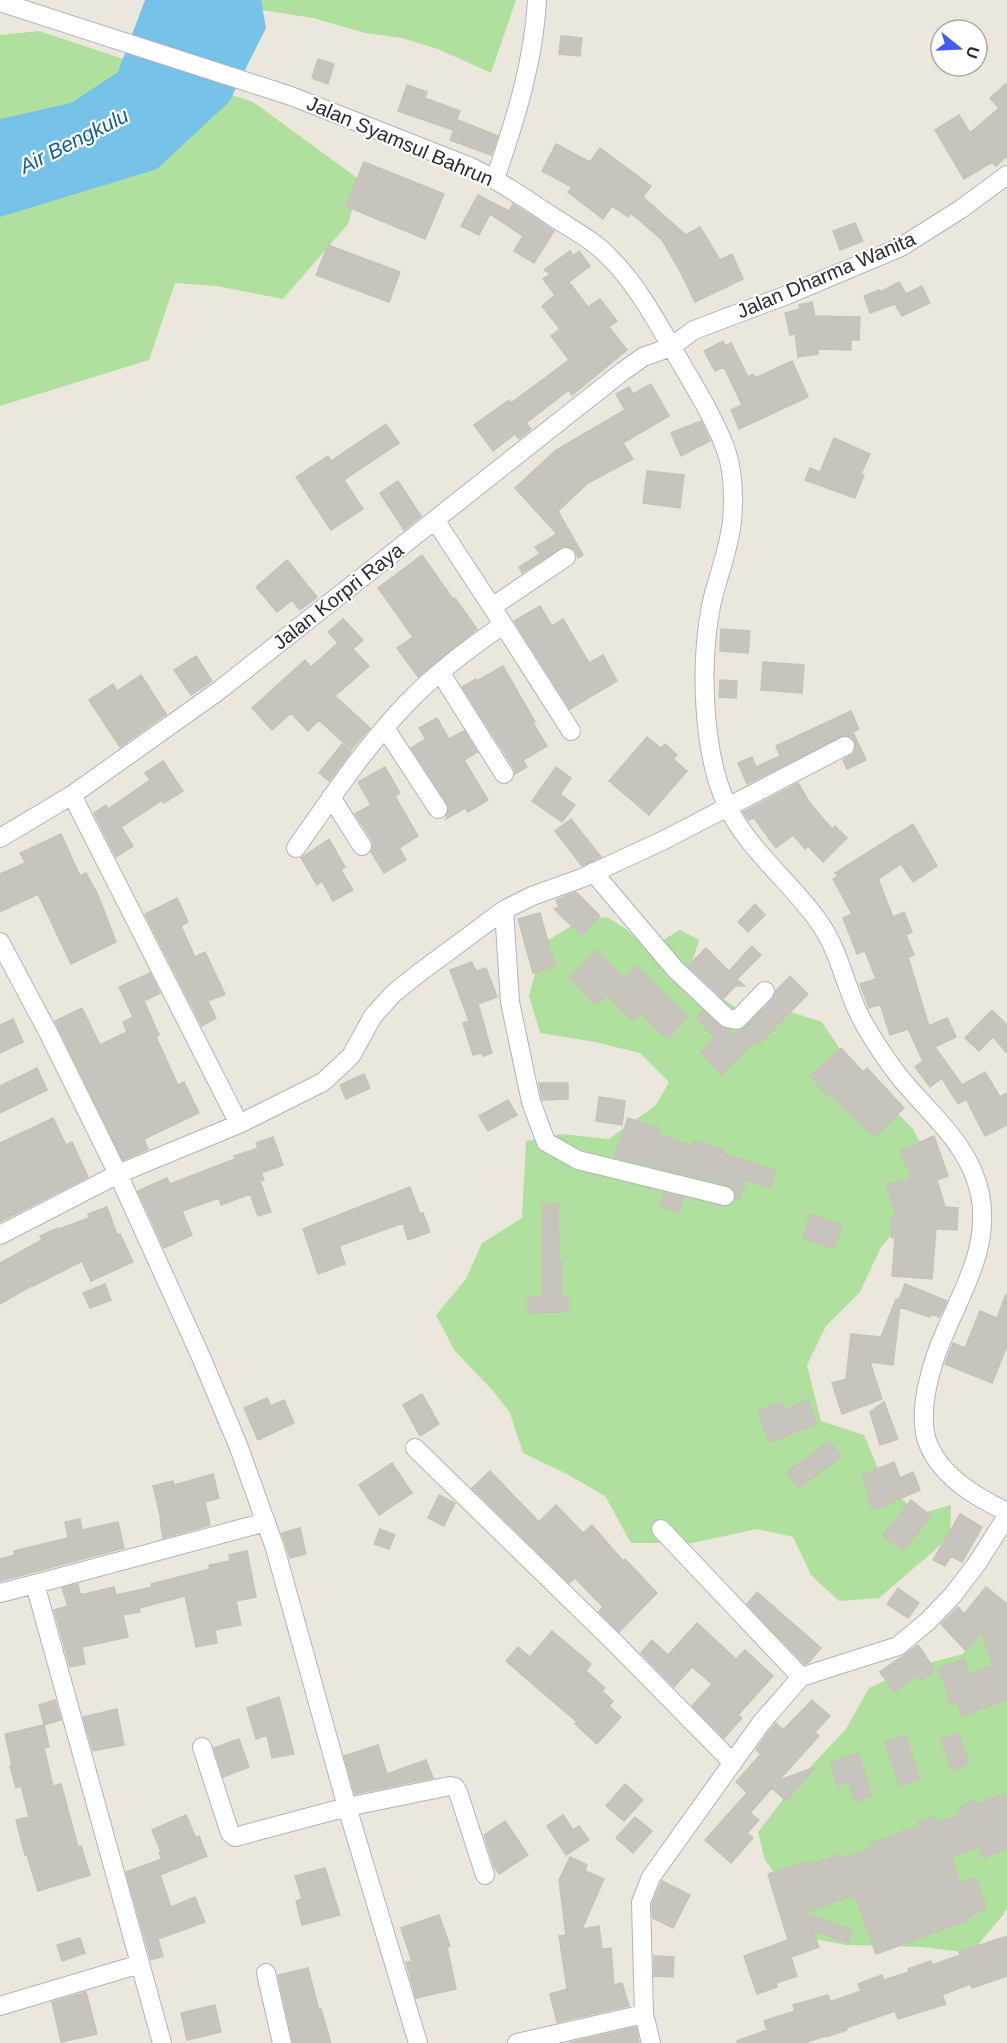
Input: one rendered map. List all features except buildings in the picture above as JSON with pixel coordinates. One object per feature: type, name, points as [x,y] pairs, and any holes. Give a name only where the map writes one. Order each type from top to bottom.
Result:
[{"type":"street","points":[[495,179],[511,134],[528,64],[536,21],[537,0]]},
{"type":"street","name":"Jalan Syamsul Bahrun","points":[[3,3],[257,84],[348,117],[495,179],[597,245],[614,261],[655,319],[716,427],[732,475],[731,526],[710,613],[705,674],[708,725],[719,787],[728,808],[758,850],[819,922],[833,945],[863,1022],[898,1076],[955,1138],[980,1190],[983,1217],[981,1245],[971,1275],[934,1360],[927,1387],[925,1429],[929,1446],[943,1467],[957,1481],[1007,1514]]},
{"type":"street","name":"Jalan Dharma Wanita","points":[[671,346],[694,330],[787,295],[901,247],[961,209],[1007,175]]},
{"type":"street","name":"Jalan Korpri Raya","points":[[0,838],[72,795],[217,692],[622,372],[643,357],[671,346]]},
{"type":"street","points":[[435,520],[571,731]]},
{"type":"street","points":[[492,607],[566,557]]},
{"type":"street","points":[[296,848],[357,762],[407,703],[468,649],[503,625]]},
{"type":"street","points":[[440,672],[504,774]]},
{"type":"street","points":[[385,728],[438,809]]},
{"type":"street","points":[[0,1235],[118,1174],[239,1124],[306,1091],[334,1073],[351,1056],[378,1010],[394,993],[504,910],[532,896],[593,872],[728,808],[845,746]]},
{"type":"street","points":[[72,795],[239,1124]]},
{"type":"street","points":[[331,797],[362,846]]},
{"type":"street","points":[[593,872],[675,969],[728,1018],[737,1020],[765,991]]},
{"type":"street","points":[[504,910],[510,1002],[531,1102],[546,1142],[578,1160],[725,1196]]},
{"type":"street","points":[[0,942],[48,1032],[118,1174],[238,1445],[266,1522],[347,1807],[418,2043]]},
{"type":"street","points":[[415,1448],[615,1643],[733,1763]]},
{"type":"street","points":[[651,2043],[644,2013],[641,1902],[651,1877],[761,1723],[801,1677],[898,1646],[928,1621],[953,1595],[978,1562],[1007,1514]]},
{"type":"street","points":[[0,1593],[266,1522]]},
{"type":"street","points":[[661,1529],[801,1677]]},
{"type":"street","points":[[35,1584],[162,2043]]},
{"type":"street","points":[[202,1747],[230,1833],[235,1837],[347,1807],[450,1786],[455,1787],[485,1875]]},
{"type":"street","points":[[0,2006],[141,1964]]},
{"type":"street","points":[[266,1973],[282,2043]]},
{"type":"street","points":[[517,2043],[644,2013]]},
{"type":"green space","points":[[255,0],[516,0],[491,73],[438,49],[402,38],[365,33],[313,18],[255,9]]},
{"type":"green space","points":[[39,31],[253,102],[360,180],[348,224],[283,299],[217,286],[175,283],[149,360],[0,406],[0,35]]},
{"type":"green space","points":[[607,917],[626,929],[648,949],[680,930],[699,940],[686,981],[720,997],[743,1012],[779,1008],[822,1022],[844,1055],[864,1071],[889,1105],[913,1129],[930,1163],[910,1215],[881,1247],[860,1292],[826,1326],[807,1365],[821,1421],[864,1435],[884,1483],[919,1514],[951,1505],[950,1537],[879,1598],[839,1601],[811,1575],[793,1537],[757,1529],[692,1543],[631,1543],[605,1496],[567,1474],[523,1453],[510,1413],[494,1392],[454,1350],[436,1315],[466,1279],[482,1243],[522,1218],[526,1141],[562,1134],[609,1139],[656,1105],[669,1082],[640,1053],[595,1042],[540,1033],[529,996],[543,943],[580,921]]},
{"type":"green space","points":[[1007,1603],[1007,1908],[1003,1915],[971,1953],[922,1947],[846,1945],[798,1936],[778,1878],[765,1860],[758,1832],[797,1781],[846,1729],[869,1688],[914,1667],[963,1654],[992,1605]]},
{"type":"water","name":"Air Bengkulu","points":[[145,0],[261,0],[266,28],[229,102],[157,169],[0,217],[0,119],[71,103],[118,72]]}]
